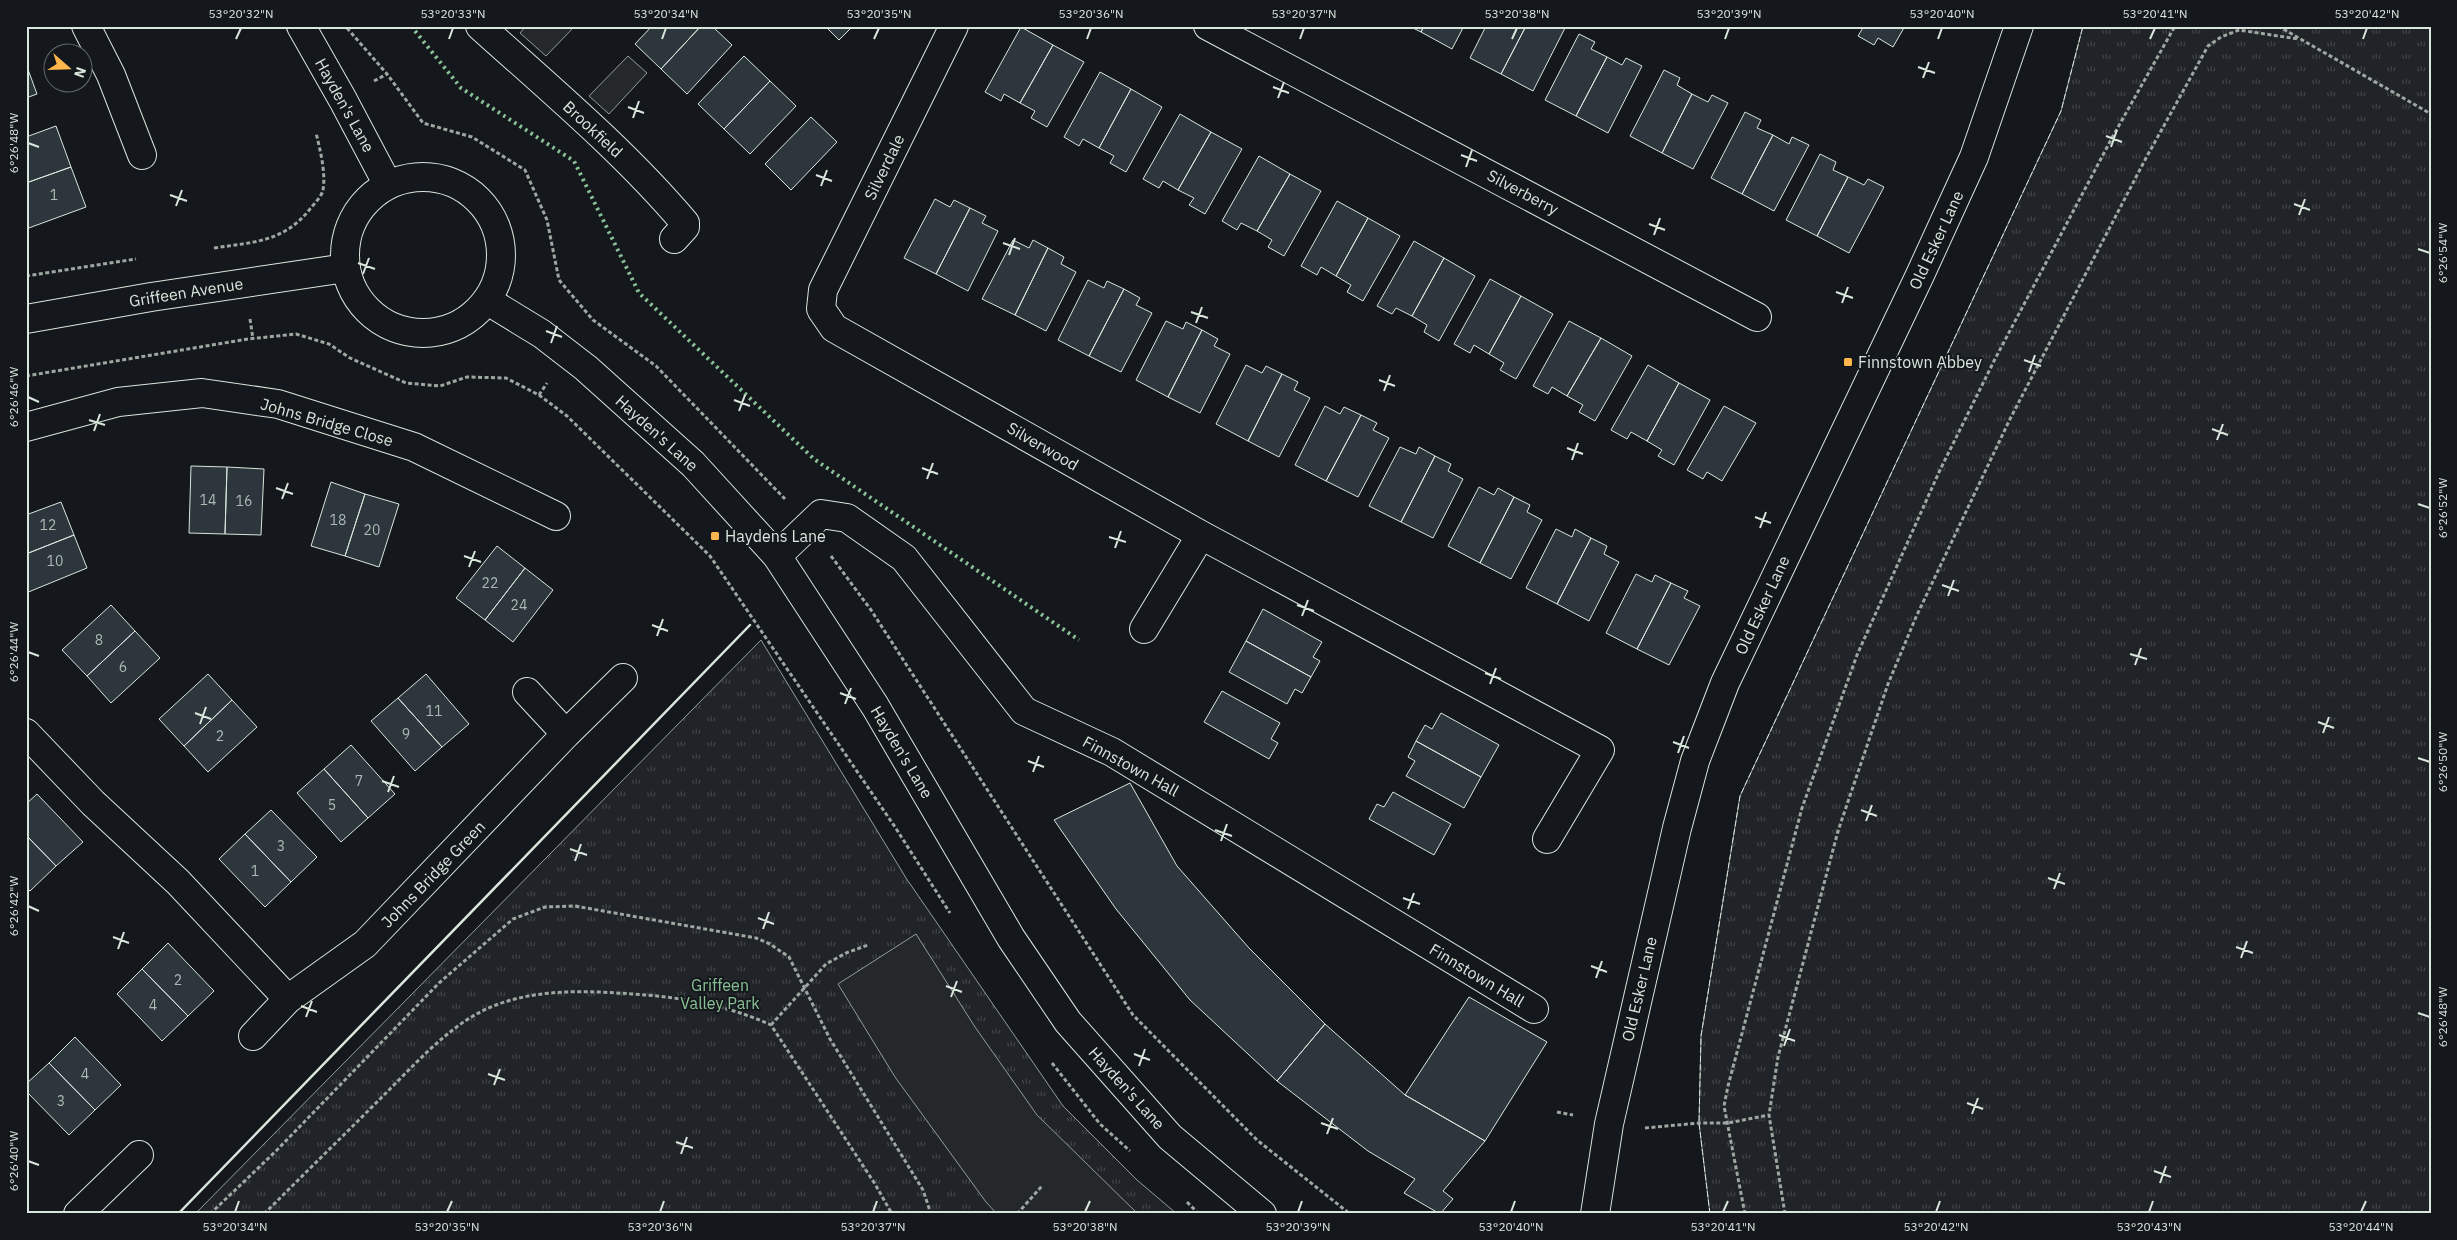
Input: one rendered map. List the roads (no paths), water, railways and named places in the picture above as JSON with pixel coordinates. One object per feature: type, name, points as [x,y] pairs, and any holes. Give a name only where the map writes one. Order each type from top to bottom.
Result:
[{"type":"street","points":[[86,26],[111,76],[142,155]]},
{"type":"street","name":"Hayden's Lane","points":[[301,26],[344,100],[388,185]]},
{"type":"street","name":"Brookfield","points":[[480,26],[604,139],[667,201],[686,223],[674,240]]},
{"type":"street","name":"Silverdale","points":[[821,309],[823,290],[954,26]]},
{"type":"street","name":"Silverberry","points":[[1208,26],[1757,316]]},
{"type":"street","name":"Old Esker Lane","points":[[1595,1214],[1609,1124],[1676,828],[1694,761],[1725,684],[1916,284],[1974,157],[2019,26]]},
{"type":"street","points":[[416,177],[440,178],[462,187],[481,201],[494,220],[501,242],[501,266],[495,287],[488,300],[463,323],[440,332],[421,334],[401,330],[386,324],[370,312],[355,294],[346,268],[348,233],[355,218],[368,200],[388,185],[416,177]]},
{"type":"street","name":"Griffeen Avenue","points":[[26,320],[151,297],[346,268]]},
{"type":"street","name":"Hayden's Lane","points":[[488,300],[542,334],[586,368],[693,464],[777,556],[875,706],[1011,938],[1068,1022],[1170,1136],[1262,1214]]},
{"type":"street","name":"Silverwood","points":[[821,309],[834,328],[1201,535],[1600,750],[1547,839]]},
{"type":"street","name":"Johns Bridge Close","points":[[26,427],[118,402],[202,393],[278,404],[414,447],[556,516]]},
{"type":"street","name":"Finnstown Hall","points":[[777,556],[821,514],[848,518],[904,558],[1024,711],[1112,752],[1534,1009]]},
{"type":"street","points":[[1144,629],[1201,535]]},
{"type":"street","name":"Johns Bridge Green","points":[[253,1036],[288,999],[365,944],[566,734],[623,678]]},
{"type":"street","points":[[528,692],[566,734]]},
{"type":"street","points":[[26,733],[93,803],[178,882],[288,999]]},
{"type":"street","points":[[78,1214],[140,1155]]},
{"type":"place","name":"Finnstown Abbey","points":[[1848,362]]},
{"type":"place","name":"Haydens Lane","points":[[715,536]]},
{"type":"park label","name":"Griffeen Valley Park","points":[[720,994]]}]
